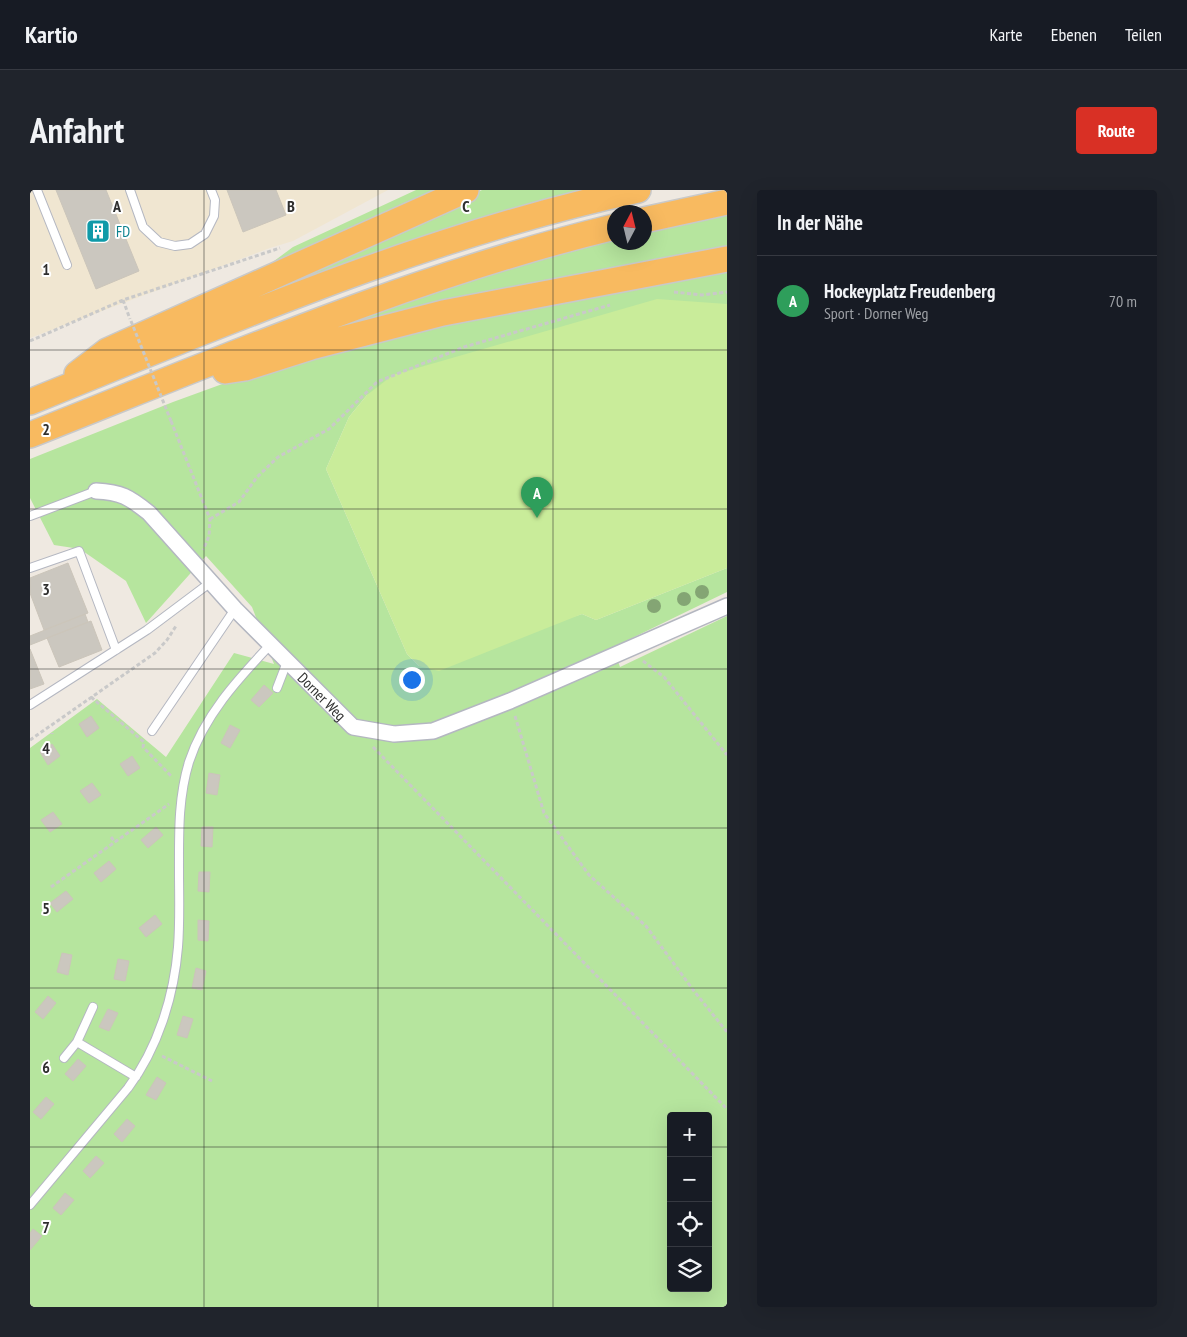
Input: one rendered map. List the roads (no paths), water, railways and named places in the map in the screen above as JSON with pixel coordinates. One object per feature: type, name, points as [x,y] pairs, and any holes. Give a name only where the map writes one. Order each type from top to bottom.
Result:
[{"type":"highway","points":[[40,398],[108,351],[466,190]]},
{"type":"highway","points":[[40,398],[278,303],[433,246],[545,213],[638,190]]},
{"type":"highway","points":[[652,218],[727,202]]},
{"type":"highway","points":[[30,435],[362,304],[513,253],[607,229]]},
{"type":"highway","points":[[173,378],[245,368],[311,347],[444,313],[727,260]]},
{"type":"street","name":"Dorner Weg","points":[[96,492],[114,492],[132,499],[149,513],[235,609],[353,727],[394,734],[433,731],[510,701],[727,606]]},
{"type":"lane","points":[[37,190],[67,265]]},
{"type":"lane","points":[[130,190],[143,227],[160,242],[175,246],[190,244],[205,234],[214,216],[215,200],[211,190]]},
{"type":"lane","name":"Dorner Weg","points":[[30,516],[96,492]]},
{"type":"lane","points":[[30,568],[79,552],[116,650]]},
{"type":"lane","points":[[30,705],[184,604],[211,582]]},
{"type":"lane","points":[[152,731],[235,609]]},
{"type":"lane","points":[[30,1205],[104,1118],[136,1077],[150,1050],[163,1019],[170,993],[178,946],[181,792],[189,762],[210,716],[232,687],[270,645]]},
{"type":"lane","points":[[277,688],[287,662]]},
{"type":"lane","points":[[64,1058],[77,1042],[93,1007]]},
{"type":"lane","points":[[77,1042],[136,1077]]},
{"type":"place","name":"FD","points":[[98,231]]},
{"type":"place","name":"Hockeyplatz Freudenberg","points":[[537,518]]}]
